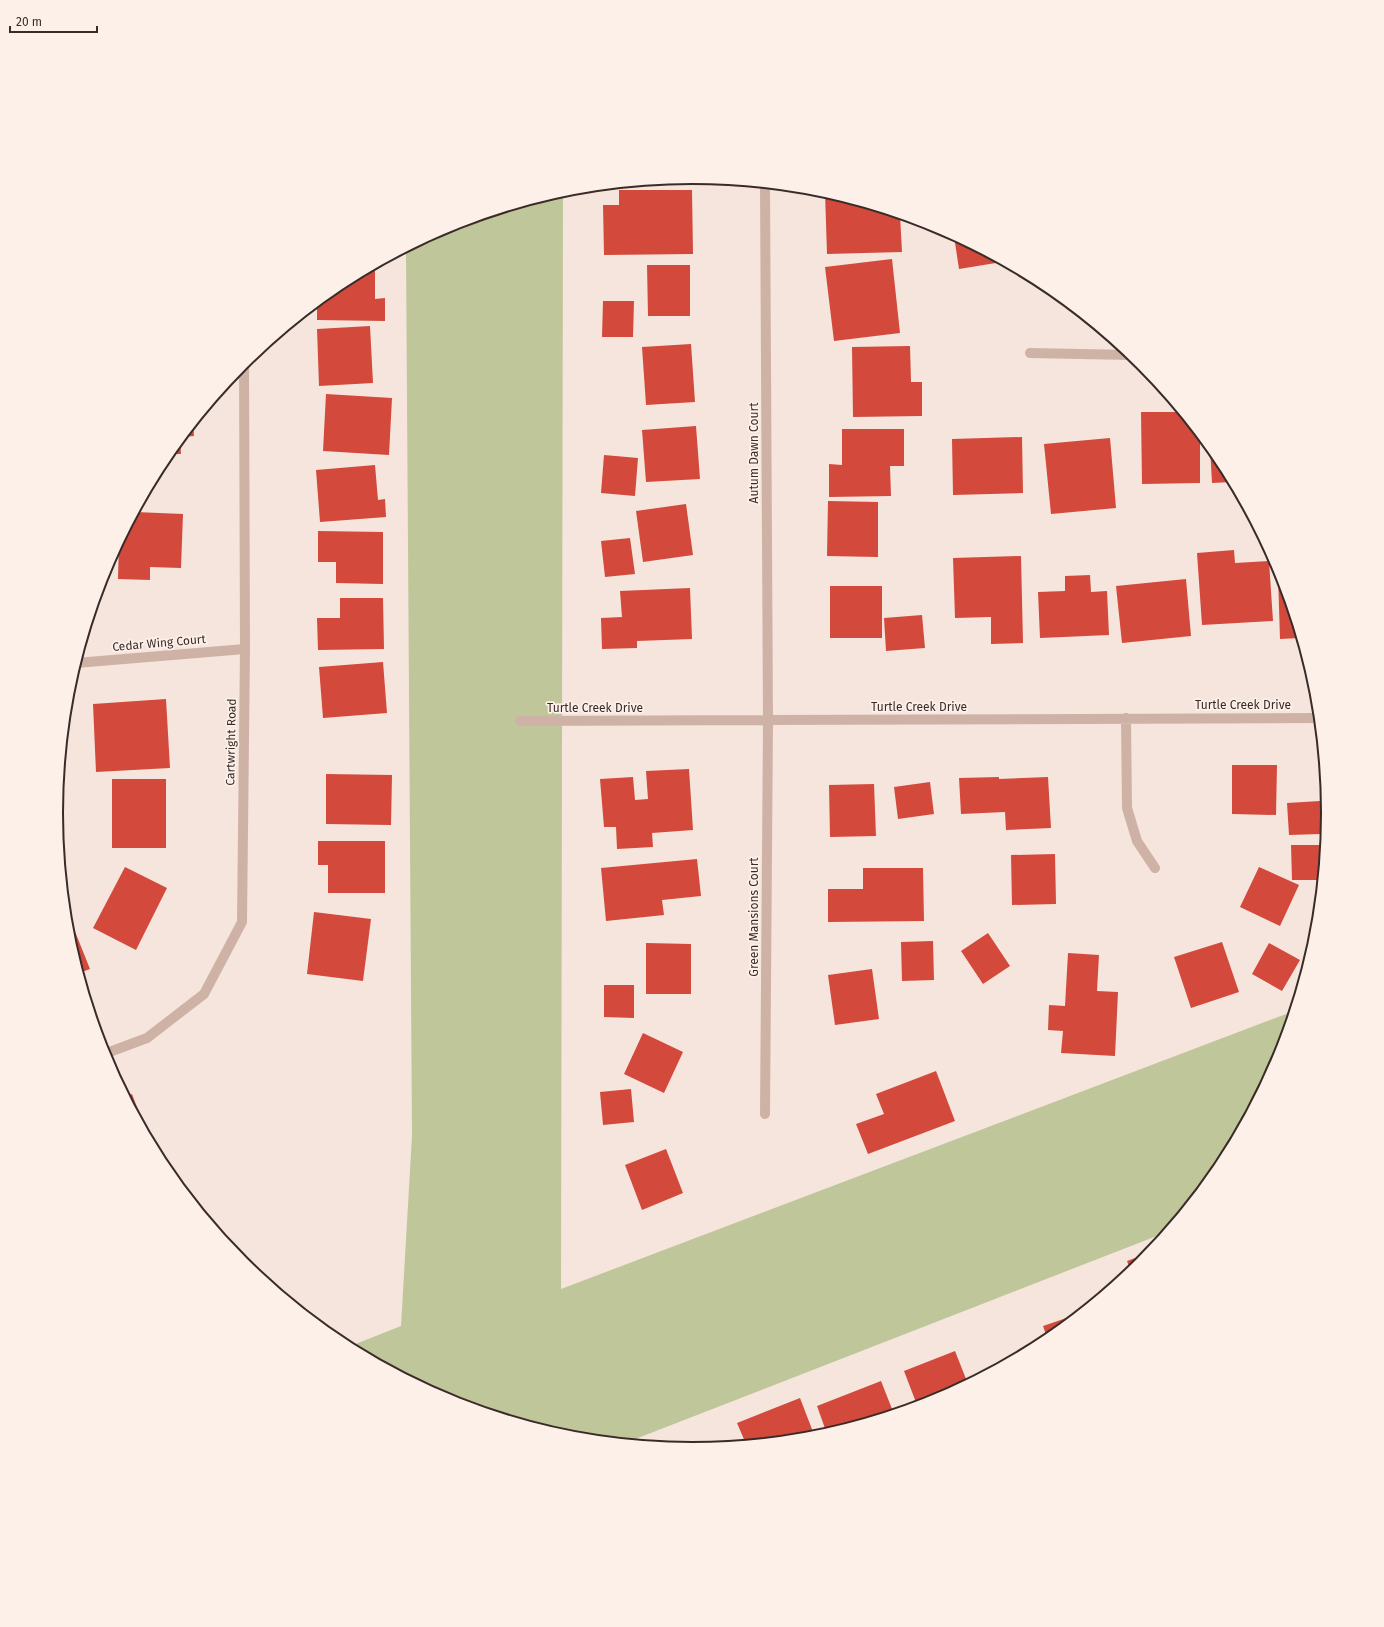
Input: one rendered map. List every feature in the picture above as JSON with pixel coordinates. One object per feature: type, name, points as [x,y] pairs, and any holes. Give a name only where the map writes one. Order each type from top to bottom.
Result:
[{"type":"street","name":"Autum Dawn Court","points":[[765,189],[768,721]]},
{"type":"street","points":[[1030,353],[1122,355]]},
{"type":"street","name":"Cartwright Road","points":[[110,1052],[147,1038],[204,994],[242,922],[245,649],[244,372]]},
{"type":"street","name":"Cedar Wing Court","points":[[81,664],[245,649]]},
{"type":"street","points":[[1126,718],[1127,808],[1137,841],[1155,868]]},
{"type":"street","name":"Turtle Creek Drive","points":[[520,721],[1314,718]]},
{"type":"street","name":"Green Mansions Court","points":[[765,1114],[768,721]]},
{"type":"green space","points":[[563,198],[561,1289],[1289,1013],[1256,1092],[1237,1128],[1215,1163],[1191,1196],[1158,1236],[634,1439],[569,1430],[529,1421],[490,1409],[451,1395],[414,1378],[377,1358],[355,1344],[401,1326],[412,1136],[406,253],[451,232],[490,218],[529,206]]},
{"type":"building","points":[[619,190],[692,190],[693,254],[604,255],[603,205],[619,205]]},
{"type":"building","points":[[825,199],[855,206],[900,220],[902,252],[827,254]]},
{"type":"building","points":[[955,242],[995,263],[959,269]]},
{"type":"building","points":[[892,259],[900,333],[834,341],[825,267]]},
{"type":"building","points":[[647,265],[690,265],[690,316],[648,316]]},
{"type":"building","points":[[375,271],[375,299],[385,298],[385,321],[317,320],[317,309]]},
{"type":"building","points":[[603,301],[634,301],[633,337],[602,337]]},
{"type":"building","points":[[370,326],[373,383],[319,386],[317,329]]},
{"type":"building","points":[[691,344],[695,402],[646,405],[642,347]]},
{"type":"building","points":[[910,346],[911,382],[922,382],[922,416],[853,417],[852,347]]},
{"type":"building","points":[[326,394],[392,398],[389,455],[323,451]]},
{"type":"building","points":[[1141,412],[1176,412],[1200,443],[1200,483],[1142,484]]},
{"type":"building","points":[[696,426],[700,479],[646,482],[642,430]]},
{"type":"building","points":[[842,429],[904,429],[904,466],[890,466],[891,496],[829,497],[829,464],[842,465]]},
{"type":"building","points":[[194,430],[194,436],[189,436]]},
{"type":"building","points":[[1022,437],[1023,493],[953,495],[952,439]]},
{"type":"building","points":[[1110,438],[1116,508],[1051,514],[1044,444]]},
{"type":"building","points":[[181,448],[181,454],[176,454]]},
{"type":"building","points":[[604,455],[638,458],[635,496],[601,493]]},
{"type":"building","points":[[1211,458],[1226,482],[1212,483]]},
{"type":"building","points":[[375,465],[378,500],[385,499],[386,517],[320,522],[316,470]]},
{"type":"building","points":[[828,501],[878,502],[878,557],[827,556]]},
{"type":"building","points":[[686,504],[693,555],[643,562],[636,511]]},
{"type":"building","points":[[140,512],[183,514],[181,568],[150,567],[150,580],[118,579],[119,556]]},
{"type":"building","points":[[318,531],[383,532],[383,584],[336,583],[336,562],[318,562]]},
{"type":"building","points":[[630,538],[635,574],[605,577],[601,541]]},
{"type":"building","points":[[1234,550],[1235,563],[1268,561],[1269,565],[1273,621],[1202,625],[1197,553]]},
{"type":"building","points":[[1021,556],[1023,643],[991,644],[991,617],[955,618],[953,558]]},
{"type":"building","points":[[1090,575],[1091,592],[1107,591],[1109,635],[1040,638],[1038,592],[1065,591],[1065,576]]},
{"type":"building","points":[[1186,579],[1191,636],[1122,643],[1116,586]]},
{"type":"building","points":[[830,586],[882,586],[882,638],[830,638]]},
{"type":"building","points":[[1278,587],[1296,638],[1280,639]]},
{"type":"building","points":[[690,588],[692,639],[637,641],[637,648],[602,649],[601,618],[622,617],[620,591]]},
{"type":"building","points":[[340,598],[383,598],[384,649],[318,650],[317,618],[340,618]]},
{"type":"building","points":[[922,615],[925,648],[886,651],[884,618]]},
{"type":"building","points":[[383,662],[387,713],[323,718],[319,667]]},
{"type":"building","points":[[166,699],[170,768],[96,772],[93,704]]},
{"type":"building","points":[[1232,765],[1277,765],[1276,815],[1232,814]]},
{"type":"building","points":[[689,769],[693,830],[652,833],[653,847],[617,849],[616,827],[604,827],[600,779],[633,777],[635,800],[648,799],[646,771]]},
{"type":"building","points":[[326,774],[392,775],[391,825],[326,824]]},
{"type":"building","points":[[999,777],[999,779],[1048,777],[1051,828],[1006,830],[1005,812],[961,814],[959,778]]},
{"type":"building","points":[[112,779],[166,779],[166,848],[112,848]]},
{"type":"building","points":[[930,782],[934,814],[898,819],[894,787]]},
{"type":"building","points":[[874,784],[876,836],[830,837],[829,785]]},
{"type":"building","points":[[1320,801],[1321,834],[1289,835],[1287,803]]},
{"type":"building","points":[[318,841],[385,841],[385,893],[328,893],[328,865],[318,865]]},
{"type":"building","points":[[1291,845],[1320,845],[1318,880],[1292,880]]},
{"type":"building","points":[[1055,854],[1056,904],[1012,905],[1011,855]]},
{"type":"building","points":[[697,859],[701,896],[662,900],[664,915],[606,921],[601,868]]},
{"type":"building","points":[[125,867],[167,888],[136,950],[93,928]]},
{"type":"building","points":[[1259,867],[1299,885],[1280,926],[1240,907]]},
{"type":"building","points":[[863,868],[923,868],[924,921],[828,922],[828,889],[863,889]]},
{"type":"building","points":[[314,912],[371,919],[363,981],[307,974]]},
{"type":"building","points":[[74,928],[90,969],[83,972]]},
{"type":"building","points":[[988,933],[1010,966],[983,984],[961,951]]},
{"type":"building","points":[[933,941],[934,980],[902,981],[901,942]]},
{"type":"building","points":[[1222,942],[1239,992],[1191,1008],[1174,957]]},
{"type":"building","points":[[646,943],[691,944],[691,994],[646,994]]},
{"type":"building","points":[[1269,943],[1300,960],[1282,991],[1252,974]]},
{"type":"building","points":[[1068,953],[1099,955],[1097,991],[1118,992],[1115,1056],[1061,1053],[1063,1031],[1048,1030],[1049,1005],[1065,1006]]},
{"type":"building","points":[[872,969],[879,1019],[835,1025],[828,975]]},
{"type":"building","points":[[604,985],[634,985],[634,1018],[604,1017]]},
{"type":"building","points":[[643,1033],[683,1052],[664,1093],[624,1074]]},
{"type":"building","points":[[936,1071],[955,1121],[868,1154],[856,1124],[884,1114],[876,1094]]},
{"type":"building","points":[[631,1089],[634,1122],[603,1125],[600,1092]]},
{"type":"building","points":[[132,1094],[140,1114],[129,1095]]},
{"type":"building","points":[[666,1149],[683,1193],[642,1210],[625,1165]]},
{"type":"building","points":[[1138,1257],[1129,1266],[1127,1261]]},
{"type":"building","points":[[1069,1317],[1045,1333],[1043,1326]]},
{"type":"building","points":[[955,1351],[966,1380],[916,1401],[904,1371]]},
{"type":"building","points":[[881,1381],[892,1410],[855,1421],[825,1428],[817,1406]]},
{"type":"building","points":[[800,1398],[812,1430],[774,1437],[744,1440],[737,1423]]}]
